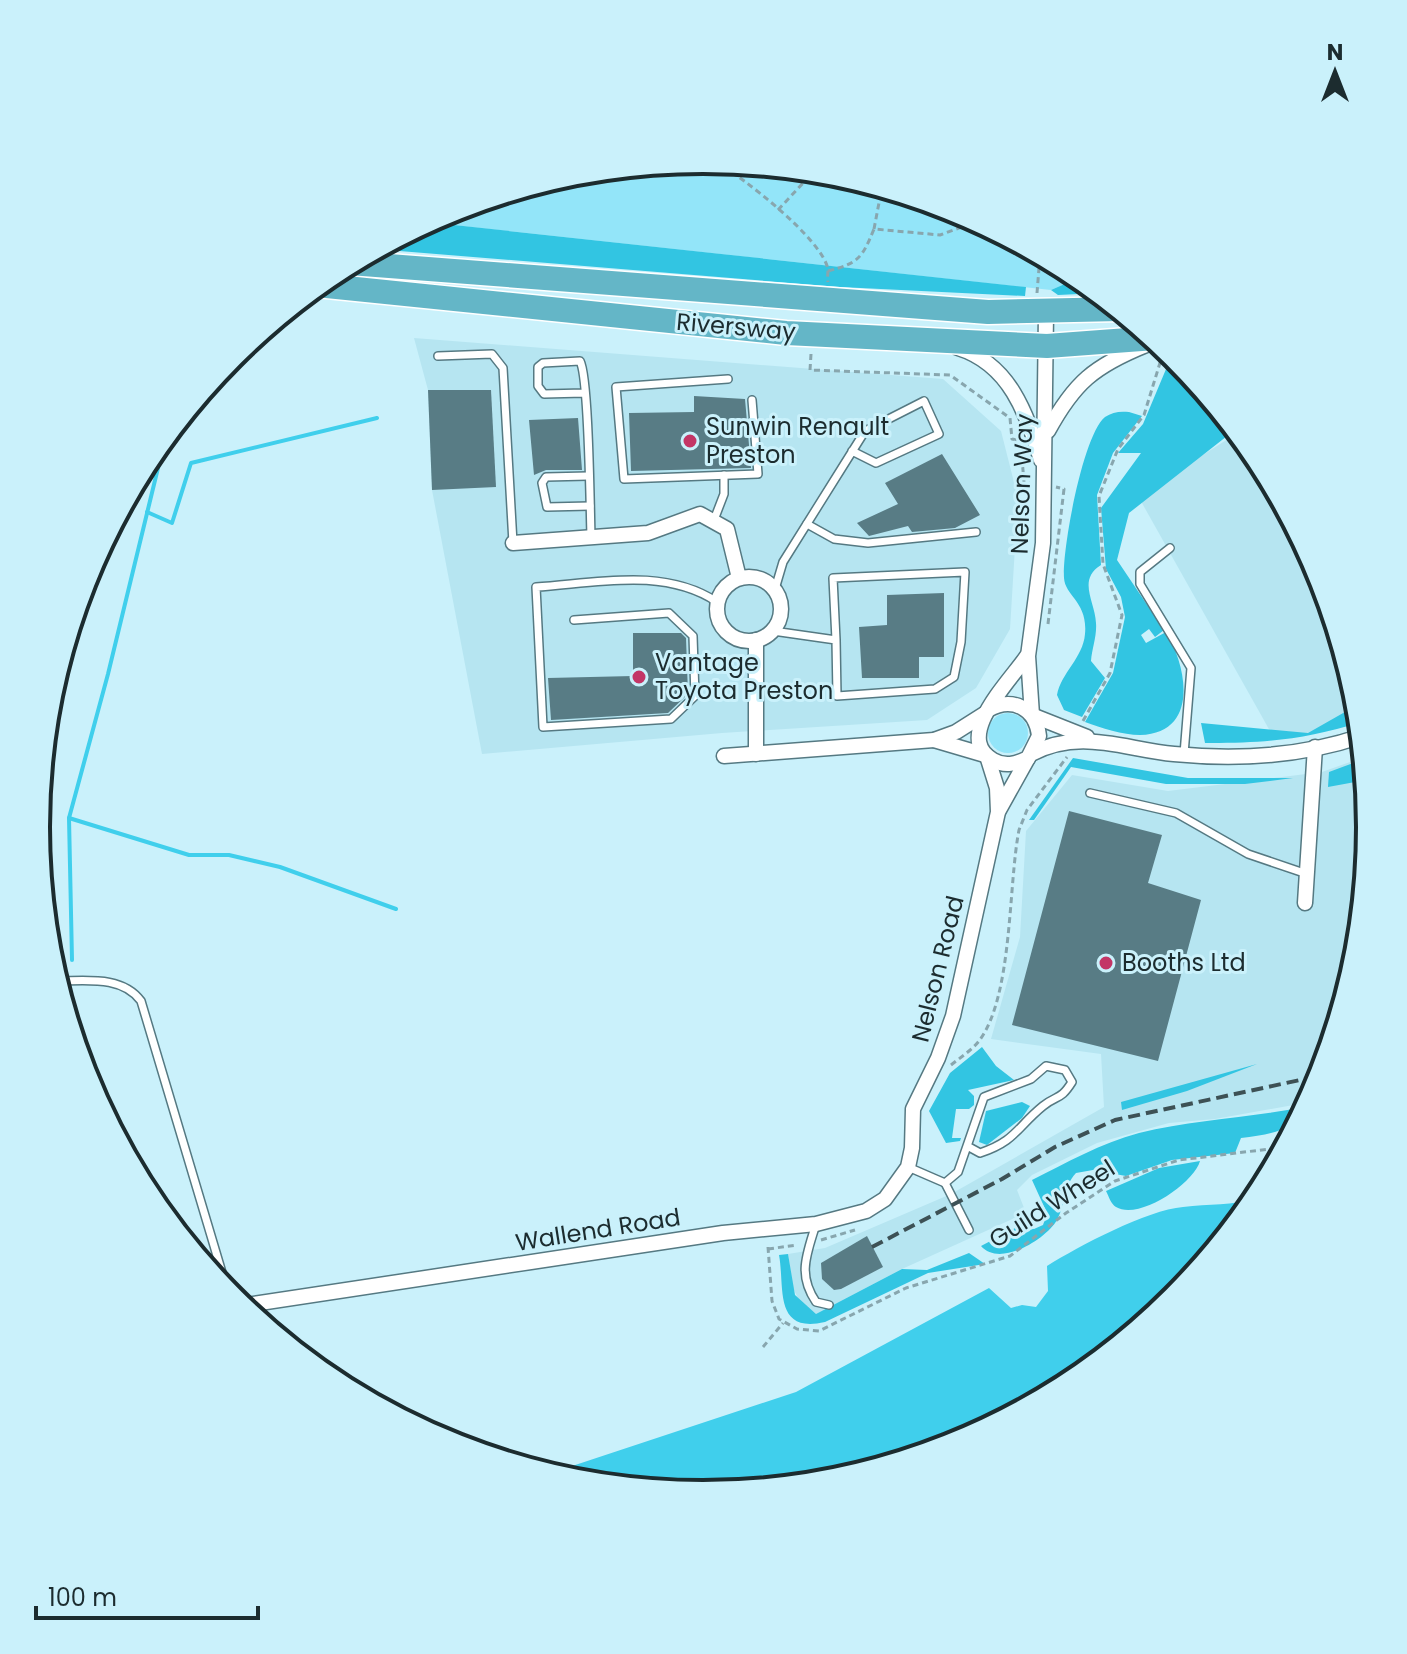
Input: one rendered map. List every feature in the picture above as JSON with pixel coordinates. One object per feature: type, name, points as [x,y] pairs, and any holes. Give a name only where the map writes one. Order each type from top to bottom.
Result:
[{"type":"highway","name":"Riversway","points":[[371,265],[780,298],[1134,336]]},
{"type":"highway","name":"Riversway","points":[[336,287],[786,333],[935,341],[1105,312]]},
{"type":"street","name":"Nelson Way","points":[[1033,716],[1028,656],[1043,543],[1046,433],[1044,324]]},
{"type":"street","points":[[935,341],[981,357],[1008,384],[1030,420],[1045,478]]},
{"type":"street","points":[[1046,433],[1075,387],[1093,372],[1144,345]]},
{"type":"street","points":[[513,543],[648,533],[700,514],[727,529],[739,578]]},
{"type":"street","points":[[751,576],[767,581],[775,589],[782,611],[773,631],[756,640],[736,638],[726,632],[720,623],[717,602],[724,588],[739,578],[751,576]]},
{"type":"street","points":[[756,640],[756,754]]},
{"type":"street","name":"Nelson Way","points":[[987,711],[1028,656]]},
{"type":"street","points":[[724,756],[934,740],[956,732],[987,711],[1006,703],[1025,708],[1033,716],[1091,739],[1184,754],[1242,757],[1350,739]]},
{"type":"street","points":[[986,755],[977,738],[987,711]]},
{"type":"street","points":[[1030,756],[1039,736],[1033,716]]},
{"type":"street","points":[[934,740],[1011,764],[1056,742],[1091,739]]},
{"type":"street","points":[[1305,903],[1315,747]]},
{"type":"street","name":"Nelson Road","points":[[912,1132],[918,1093],[938,1058],[953,1016],[998,812],[997,788],[986,755]]},
{"type":"street","name":"Nelson Road","points":[[998,812],[1030,756]]},
{"type":"street","name":"Wallend Road","points":[[257,1303],[723,1233],[816,1224],[866,1211],[885,1199],[908,1167],[912,1132]]},
{"type":"lane","points":[[438,356],[492,354],[503,368],[513,543]]},
{"type":"lane","points":[[584,393],[544,394],[538,386],[538,367],[543,363],[580,361],[584,393],[591,539]]},
{"type":"lane","points":[[728,379],[616,387],[624,479],[758,474],[752,400]]},
{"type":"lane","points":[[775,589],[783,562],[852,451],[865,431],[924,401],[939,434],[876,463],[852,451]]},
{"type":"lane","points":[[714,520],[724,494],[724,475]]},
{"type":"lane","points":[[588,476],[546,477],[542,493],[547,507],[590,506]]},
{"type":"lane","points":[[807,524],[834,539],[868,543],[976,532]]},
{"type":"lane","points":[[1170,548],[1140,572],[1140,584],[1191,668],[1184,754]]},
{"type":"lane","points":[[965,572],[954,677],[935,689],[837,696],[836,640],[833,578],[965,572]]},
{"type":"lane","points":[[574,620],[669,613],[693,636],[695,696],[671,719],[543,727],[536,587],[663,579],[700,591],[717,602]]},
{"type":"lane","points":[[773,631],[836,640]]},
{"type":"lane","points":[[1090,793],[1176,813],[1248,854],[1307,874]]},
{"type":"lane","points":[[69,981],[111,982],[134,991],[141,1001],[220,1267]]},
{"type":"lane","points":[[945,1183],[958,1172],[984,1097],[1031,1079],[1046,1066],[1065,1070],[1072,1082],[1062,1098],[1044,1105],[1017,1135],[980,1153],[969,1147]]},
{"type":"lane","points":[[908,1167],[945,1183],[969,1230]]},
{"type":"lane","points":[[816,1224],[805,1261],[805,1286],[816,1302],[829,1305]]},
{"type":"path","points":[[739,175],[816,248],[828,271],[825,279]]},
{"type":"path","points":[[778,210],[805,182]]},
{"type":"path","points":[[828,271],[850,265],[863,256],[874,229],[880,198]]},
{"type":"path","points":[[874,229],[940,235],[962,227]]},
{"type":"path","points":[[1040,267],[1044,324]]},
{"type":"path","points":[[812,351],[810,370],[950,375],[1010,418],[1012,439],[1021,441]]},
{"type":"path","points":[[1080,725],[1110,673],[1122,615],[1103,564],[1099,496],[1118,449],[1144,415],[1160,360]]},
{"type":"path","points":[[1019,427],[1024,482],[1045,478],[1064,489],[1047,629]]},
{"type":"path","name":"Guild Wheel","points":[[783,1322],[797,1329],[819,1331],[906,1288],[1010,1256],[1066,1213],[1115,1181],[1179,1160],[1272,1149]]},
{"type":"path","points":[[763,1347],[783,1322],[772,1301],[768,1249]]},
{"type":"shaded area","points":[[704,174],[789,179],[873,196],[954,223],[993,241],[1066,283],[1051,290],[450,225],[534,196],[618,179]]},
{"type":"shaded area","points":[[450,225],[1026,287],[1025,296],[840,287],[396,251]]},
{"type":"shaded area","points":[[1066,283],[1081,294],[1058,295],[1051,290]]},
{"type":"shaded area","points":[[414,338],[943,379],[1001,431],[1018,498],[1010,629],[976,688],[927,720],[722,733],[482,754],[432,490],[428,390]]},
{"type":"shaded area","points":[[1167,366],[1227,436],[1129,513],[1117,560],[1164,630],[1155,637],[1149,629],[1141,635],[1146,643],[1166,632],[1183,679],[1180,710],[1172,723],[1159,731],[1140,735],[1085,722],[1113,673],[1125,617],[1121,597],[1106,569],[1101,508],[1141,453],[1118,453],[1143,424]]},
{"type":"shaded area","points":[[1129,412],[1142,416],[1113,453],[1097,495],[1101,565],[1090,577],[1089,584],[1096,623],[1091,661],[1105,678],[1082,717],[1064,710],[1057,695],[1080,651],[1085,634],[1083,614],[1065,584],[1066,543],[1082,468],[1097,428],[1108,415]]},
{"type":"shaded area","points":[[1229,438],[1269,500],[1307,577],[1335,658],[1347,720],[1317,732],[1274,738],[1138,496]]},
{"type":"shaded area","points":[[1346,711],[1348,725],[1287,739],[1250,742],[1205,743],[1201,723],[1308,733]]},
{"type":"shaded area","points":[[1008,713],[1022,719],[1028,733],[1022,747],[1008,753],[994,747],[988,733],[994,719]]},
{"type":"shaded area","points":[[1073,758],[1188,778],[1293,778],[1245,784],[1166,784],[1071,767],[1034,820],[1029,820]]},
{"type":"shaded area","points":[[1353,761],[1356,870],[1335,996],[1295,1105],[1215,1119],[1169,1123],[1097,1143],[1032,1175],[1017,1190],[1026,1213],[902,1269],[816,1314],[799,1300],[793,1288],[788,1254],[825,1248],[951,1194],[1104,1107],[1101,1054],[991,1039],[1020,937],[1026,831],[1072,775],[1168,791],[1322,772]]},
{"type":"shaded area","points":[[1353,763],[1356,782],[1328,787],[1329,772]]},
{"type":"shaded area","points":[[982,1047],[996,1066],[1014,1080],[968,1090],[974,1096],[974,1105],[969,1109],[956,1109],[952,1138],[961,1138],[960,1141],[946,1143],[929,1111],[950,1073]]},
{"type":"shaded area","points":[[1257,1064],[1187,1091],[1122,1110],[1121,1102]]},
{"type":"shaded area","points":[[1022,1102],[1030,1106],[1022,1118],[987,1145],[979,1142],[986,1111]]},
{"type":"shaded area","points":[[1293,1108],[1283,1128],[1241,1138],[1235,1153],[1172,1160],[1126,1176],[1093,1170],[1076,1173],[1068,1184],[1057,1220],[1043,1235],[1022,1248],[999,1254],[981,1246],[1023,1224],[1034,1229],[1043,1225],[1047,1213],[1032,1180],[1097,1148],[1160,1128]]},
{"type":"shaded area","points":[[1200,1161],[1196,1170],[1177,1189],[1138,1209],[1116,1207],[1106,1191],[1159,1168]]},
{"type":"shaded area","points":[[1238,1202],[1195,1258],[1166,1289],[1101,1345],[1030,1393],[954,1431],[914,1446],[831,1468],[746,1479],[661,1479],[570,1467],[796,1392],[989,1288],[1011,1308],[1022,1305],[1036,1307],[1048,1291],[1047,1266],[1133,1222],[1183,1207]]},
{"type":"shaded area","points":[[969,1253],[985,1264],[928,1273],[825,1322],[808,1324],[797,1321],[789,1315],[782,1293],[779,1255],[788,1254],[795,1295],[816,1314],[902,1269],[927,1270]]},
{"type":"building","points":[[428,390],[491,390],[496,487],[432,490]]},
{"type":"building","name":"Sunwin Renault Preston","points":[[694,396],[745,399],[751,468],[631,471],[629,413],[694,412]]},
{"type":"building","points":[[578,418],[582,470],[546,470],[534,475],[529,420]]},
{"type":"building","points":[[942,454],[980,515],[955,528],[912,532],[908,526],[869,536],[857,523],[898,504],[885,483]]},
{"type":"building","points":[[944,593],[944,657],[919,657],[919,678],[862,678],[859,627],[887,625],[887,595]]},
{"type":"building","name":"Vantage Toyota Preston","points":[[633,633],[681,633],[686,638],[688,694],[668,713],[551,720],[548,678],[633,676]]},
{"type":"building","name":"Booths Ltd","points":[[1069,811],[1162,835],[1148,883],[1201,900],[1158,1061],[1012,1025]]},
{"type":"building","points":[[867,1236],[883,1267],[834,1290],[822,1279],[821,1263]]},
{"type":"waterway","points":[[147,512],[172,523],[191,463],[377,418]]},
{"type":"waterway","points":[[72,960],[69,818],[158,467]]},
{"type":"waterway","points":[[69,818],[189,855],[229,855],[280,867],[396,909]]},
{"type":"railway","points":[[872,1247],[1002,1179],[1055,1147],[1115,1120],[1306,1079]]},
{"type":"place","name":"Sunwin Renault Preston","points":[[690,441]]},
{"type":"place","name":"Vantage Toyota Preston","points":[[639,677]]},
{"type":"place","name":"Booths Ltd","points":[[1106,963]]}]
